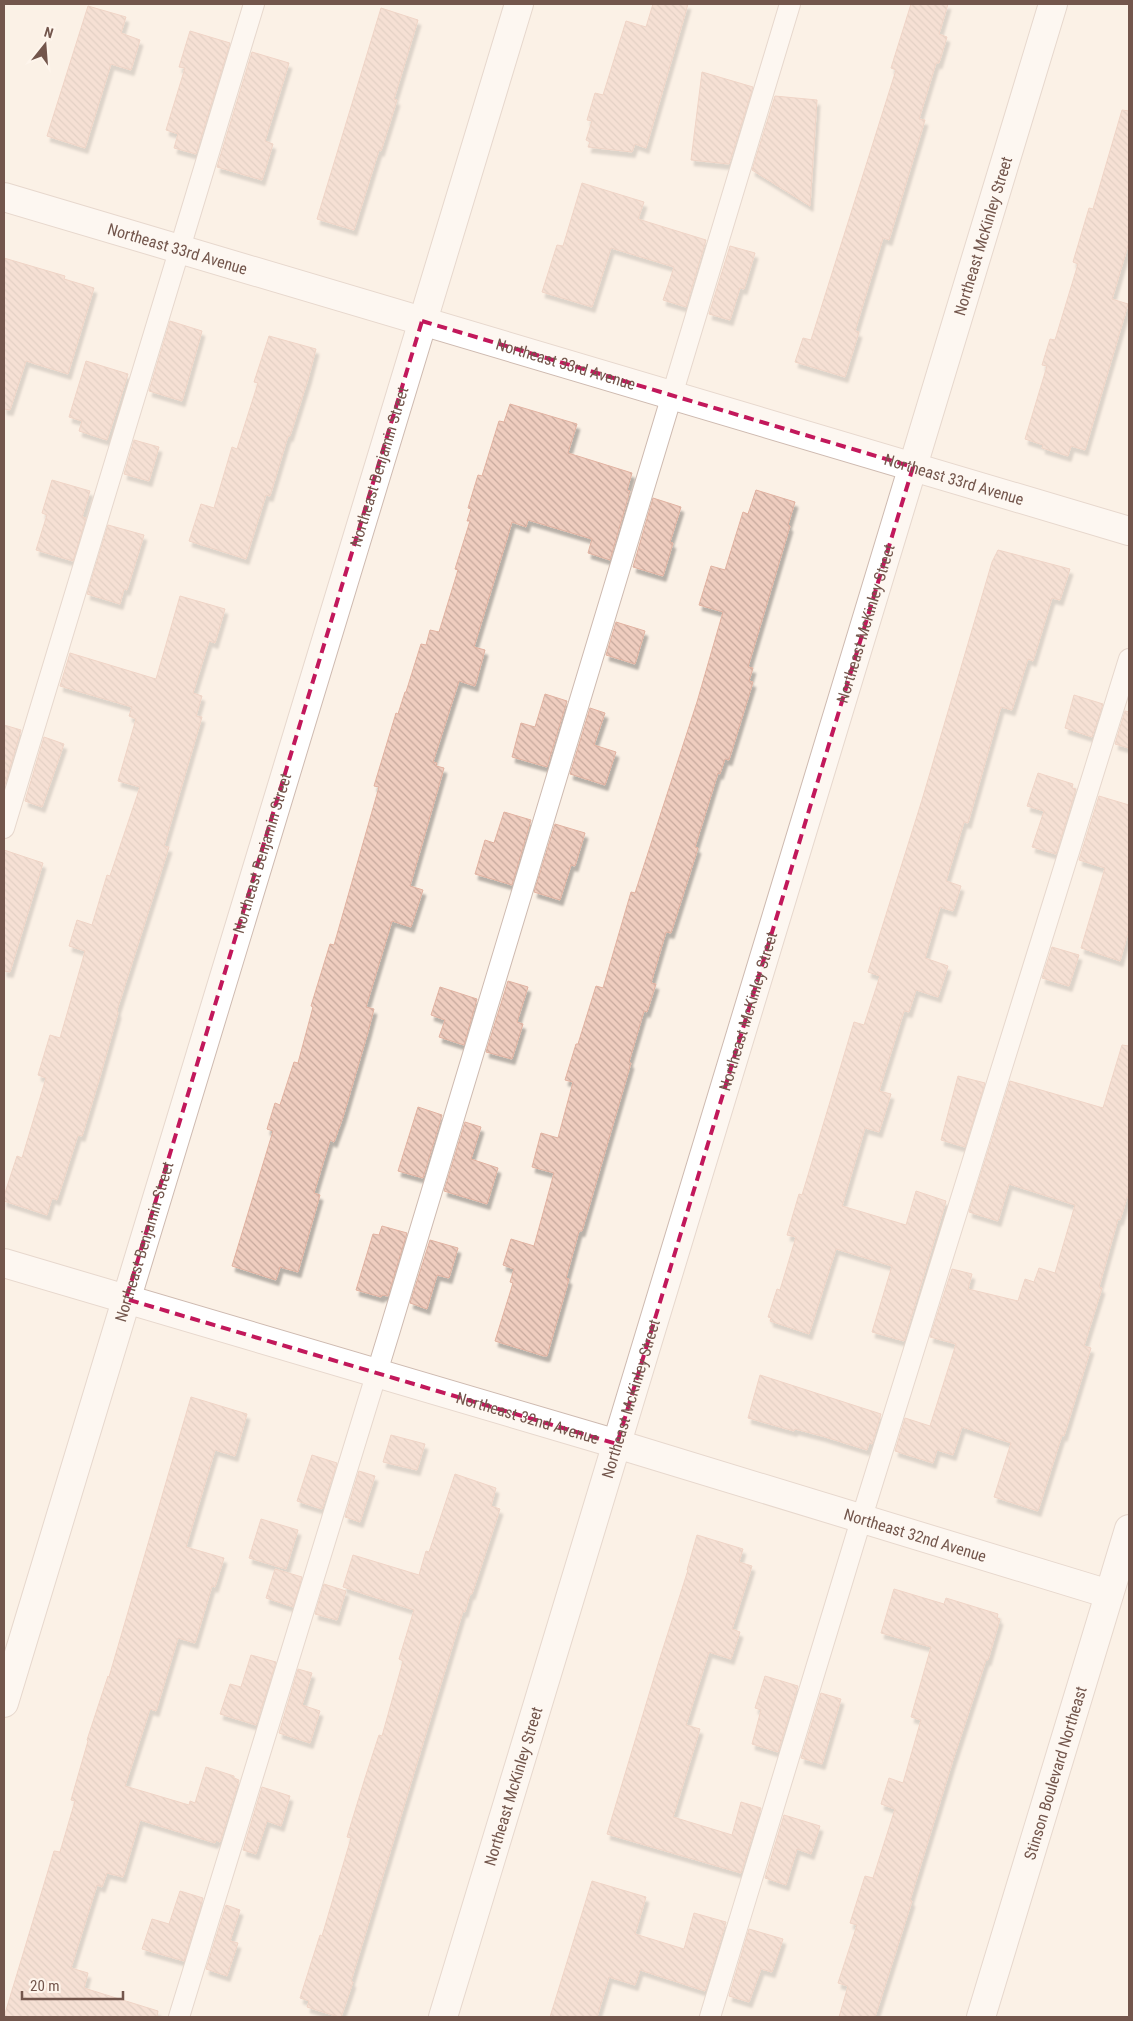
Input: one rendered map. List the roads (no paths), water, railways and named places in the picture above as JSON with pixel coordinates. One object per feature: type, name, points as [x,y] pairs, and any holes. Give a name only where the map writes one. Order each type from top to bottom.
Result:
[{"type":"street","name":"Northeast Benjamin Street","points":[[4,1703],[519,4]]},
{"type":"street","name":"Northeast McKinley Street","points":[[443,2017],[1053,4]]},
{"type":"street","name":"Northeast 33rd Avenue","points":[[4,197],[1129,531]]},
{"type":"street","name":"Northeast 32nd Avenue","points":[[4,1263],[617,1444],[1109,1594]]},
{"type":"street","name":"Stinson Boulevard Northeast","points":[[980,2017],[1129,1530]]},
{"type":"lane","points":[[4,828],[254,4]]},
{"type":"lane","points":[[179,2017],[790,4]]},
{"type":"lane","points":[[710,2017],[1129,659]]}]
